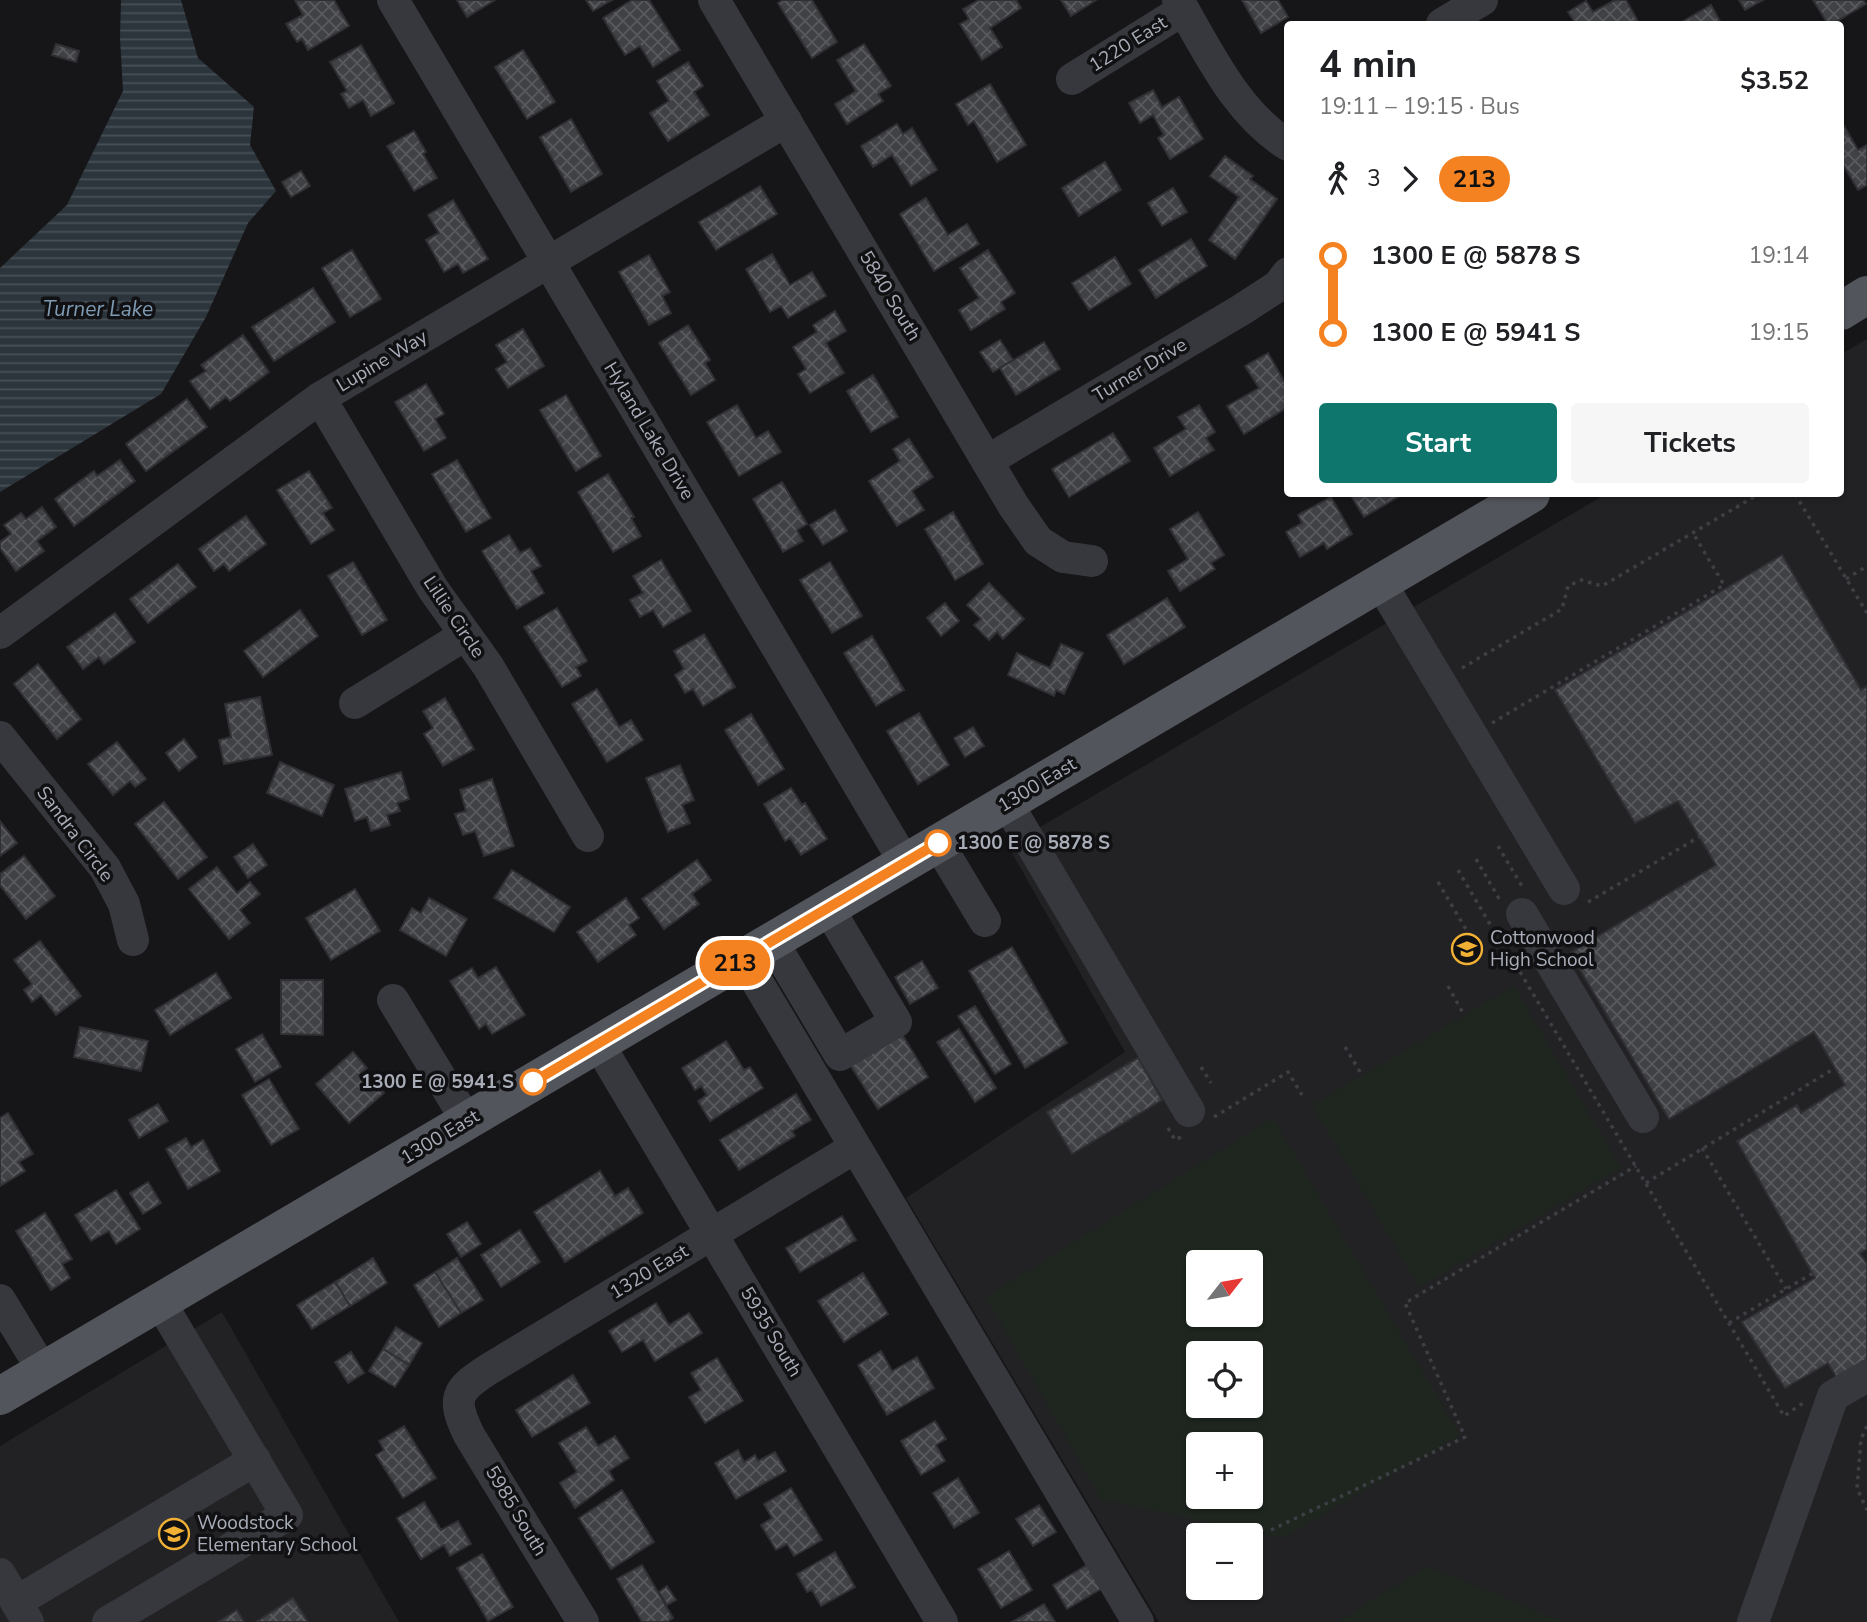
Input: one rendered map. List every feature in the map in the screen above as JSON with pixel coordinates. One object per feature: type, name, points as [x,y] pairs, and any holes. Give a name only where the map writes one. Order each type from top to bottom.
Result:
[{"type":"main road","points":[[1844,309],[1867,295]]},
{"type":"main road","name":"1300 East","points":[[0,1396],[1526,497]]},
{"type":"street","name":"Hyland Lake Drive","points":[[393,0],[905,863]]},
{"type":"street","name":"5840 South","points":[[714,0],[1013,505],[1038,541],[1063,557],[1091,561]]},
{"type":"street","points":[[1447,21],[1482,0]]},
{"type":"street","points":[[1181,5],[1242,103],[1284,141]]},
{"type":"street","name":"1220 East","points":[[1072,79],[1181,5]]},
{"type":"street","name":"Lupine Way","points":[[0,633],[320,398],[786,121]]},
{"type":"street","name":"Turner Drive","points":[[987,461],[1241,310],[1278,286],[1284,278]]},
{"type":"street","name":"Lillie Circle","points":[[320,398],[433,589],[488,666],[588,836]]},
{"type":"street","points":[[1380,582],[1576,895]]},
{"type":"street","points":[[355,703],[465,635]]},
{"type":"street","name":"Sandra Circle","points":[[0,737],[105,868],[124,904],[133,940]]},
{"type":"street","points":[[1007,803],[1188,1122]]},
{"type":"street","points":[[938,843],[985,921]]},
{"type":"street","points":[[1518,907],[1643,1117]]},
{"type":"street","points":[[758,949],[840,1055],[896,1021],[828,908]]},
{"type":"street","points":[[758,949],[1138,1622]]},
{"type":"street","points":[[393,1000],[467,1121]]},
{"type":"street","name":"5935 South","points":[[598,1043],[942,1622]]},
{"type":"street","name":"1320 East","points":[[457,1398],[464,1387],[489,1368],[846,1153]]},
{"type":"street","points":[[0,1300],[43,1371]]},
{"type":"street","points":[[108,1622],[287,1515],[160,1302]]},
{"type":"street","points":[[1753,1622],[1833,1396],[1867,1376]]},
{"type":"street","name":"5985 South","points":[[457,1398],[460,1415],[469,1435],[583,1622]]},
{"type":"street","points":[[0,1574],[22,1612],[255,1460]]},
{"type":"path","points":[[1453,674],[1562,609],[1568,586],[1581,580],[1602,586],[1754,497]]},
{"type":"path","points":[[1798,497],[1867,613]]},
{"type":"path","points":[[1484,727],[1724,585],[1693,533]]},
{"type":"path","points":[[1846,579],[1867,566]]},
{"type":"path","points":[[1576,895],[1699,837]]},
{"type":"path","points":[[1498,846],[1518,907]]},
{"type":"path","points":[[1476,859],[1518,907]]},
{"type":"path","points":[[1458,870],[1494,931]]},
{"type":"path","points":[[1438,882],[1474,943]]},
{"type":"path","points":[[1507,950],[1784,1416],[1812,1397]]},
{"type":"path","points":[[1447,986],[1464,1016]]},
{"type":"path","points":[[1345,1047],[1362,1075]]},
{"type":"path","points":[[1201,1067],[1211,1083]]},
{"type":"path","points":[[1646,1183],[1835,1068]]},
{"type":"path","points":[[1188,1122],[1288,1072],[1302,1095]]},
{"type":"path","points":[[1702,1148],[1786,1289]]},
{"type":"path","points":[[1270,1530],[1465,1437],[1405,1303],[1636,1166]]},
{"type":"path","points":[[1729,1323],[1812,1273]]},
{"type":"path","points":[[1867,1426],[1861,1439],[1857,1488],[1867,1510]]},
{"type":"shaded area","name":"Cottonwood High School","points":[[1867,339],[1867,1622],[1159,1622],[906,1198],[1125,1052],[1008,846],[1601,497],[1844,497],[1844,352]]},
{"type":"shaded area","points":[[1514,986],[1621,1168],[1419,1287],[1312,1105]]},
{"type":"shaded area","points":[[1273,1118],[1460,1435],[1283,1538],[1263,1534],[1263,1523],[1213,1523],[1101,1499],[986,1297]]},
{"type":"shaded area","name":"Woodstock Elementary School","points":[[222,1312],[399,1622],[0,1622],[0,1446]]},
{"type":"shaded area","points":[[1427,1566],[1564,1622],[1337,1622]]},
{"type":"water","name":"Turner Lake","points":[[121,0],[181,0],[198,58],[254,107],[250,145],[276,191],[248,223],[206,317],[161,394],[0,492],[0,268],[67,205],[123,91]]},
{"type":"building","points":[[295,0],[334,0],[349,26],[308,50],[302,39],[297,42],[286,24],[303,15]]},
{"type":"building","points":[[457,0],[495,0],[467,17]]},
{"type":"building","points":[[586,0],[612,0],[593,11]]},
{"type":"building","points":[[632,0],[649,0],[680,50],[653,67],[640,46],[625,55],[603,18]]},
{"type":"building","points":[[783,0],[812,0],[837,42],[812,58],[778,3]]},
{"type":"building","points":[[979,0],[1016,0],[1021,8],[990,28],[1002,47],[982,60],[960,24],[969,19],[963,9]]},
{"type":"building","points":[[1061,0],[1096,0],[1071,16]]},
{"type":"building","points":[[1242,0],[1278,0],[1288,17],[1261,33]]},
{"type":"building","points":[[1615,0],[1626,0],[1638,21],[1574,21],[1568,12],[1586,1],[1593,12]]},
{"type":"building","points":[[1739,0],[1763,0],[1745,10]]},
{"type":"building","points":[[1813,0],[1863,0],[1866,4],[1837,21],[1826,21]]},
{"type":"building","points":[[1711,5],[1720,21],[1683,21]]},
{"type":"building","points":[[56,44],[79,51],[76,62],[52,55]]},
{"type":"building","points":[[864,44],[891,86],[878,94],[883,101],[847,124],[835,104],[856,91],[837,60]]},
{"type":"building","points":[[361,45],[394,103],[371,116],[363,100],[349,108],[341,94],[347,91],[330,62]]},
{"type":"building","points":[[523,50],[555,102],[527,119],[495,67]]},
{"type":"building","points":[[688,62],[703,86],[694,92],[709,115],[668,141],[650,113],[669,101],[657,81]]},
{"type":"building","points":[[990,84],[1026,145],[997,162],[974,121],[968,125],[956,104]]},
{"type":"building","points":[[1153,90],[1162,107],[1179,97],[1203,139],[1170,159],[1158,138],[1164,135],[1153,115],[1140,123],[1129,103]]},
{"type":"building","points":[[571,119],[602,174],[571,192],[540,137]]},
{"type":"building","points":[[897,124],[903,134],[912,128],[937,170],[911,186],[892,155],[873,167],[861,146]]},
{"type":"building","points":[[1844,126],[1858,150],[1867,145],[1867,185],[1858,190],[1844,166]]},
{"type":"building","points":[[414,131],[437,178],[414,191],[387,146]]},
{"type":"building","points":[[1225,156],[1253,176],[1250,179],[1277,199],[1235,259],[1209,240],[1239,197],[1210,176]]},
{"type":"building","points":[[1105,162],[1121,190],[1079,216],[1062,188]]},
{"type":"building","points":[[301,171],[310,186],[291,197],[282,182]]},
{"type":"building","points":[[760,186],[777,214],[716,250],[699,222]]},
{"type":"building","points":[[1173,188],[1187,212],[1162,226],[1148,203]]},
{"type":"building","points":[[926,198],[948,235],[967,224],[979,244],[934,271],[900,214]]},
{"type":"building","points":[[453,200],[488,259],[463,273],[458,264],[444,272],[426,240],[439,233],[428,215]]},
{"type":"building","points":[[1191,239],[1207,266],[1156,298],[1139,270]]},
{"type":"building","points":[[352,250],[381,299],[350,317],[322,268]]},
{"type":"building","points":[[988,250],[1015,293],[1001,302],[1005,309],[971,330],[959,310],[979,298],[960,268]]},
{"type":"building","points":[[772,254],[790,285],[812,272],[826,296],[788,318],[781,306],[770,312],[746,269]]},
{"type":"building","points":[[649,255],[670,292],[662,296],[671,313],[649,325],[619,272]]},
{"type":"building","points":[[1115,257],[1131,284],[1089,310],[1072,283]]},
{"type":"building","points":[[313,288],[335,322],[274,361],[252,327]]},
{"type":"building","points":[[835,311],[846,331],[826,343],[844,373],[810,393],[798,374],[806,369],[793,347],[817,332],[813,325]]},
{"type":"building","points":[[688,325],[710,360],[705,363],[715,380],[691,395],[659,343]]},
{"type":"building","points":[[523,329],[544,366],[508,388],[496,369],[507,362],[496,345]]},
{"type":"building","points":[[243,335],[269,372],[230,401],[226,397],[210,409],[190,381],[206,371],[201,365]]},
{"type":"building","points":[[1000,340],[1013,360],[993,372],[980,352]]},
{"type":"building","points":[[1044,342],[1060,369],[1016,395],[1000,368]]},
{"type":"building","points":[[1268,353],[1284,381],[1284,409],[1244,434],[1227,406],[1259,388],[1245,366]]},
{"type":"building","points":[[873,375],[898,417],[871,432],[847,391]]},
{"type":"building","points":[[426,384],[444,414],[435,419],[446,438],[424,451],[395,402]]},
{"type":"building","points":[[566,395],[601,456],[576,471],[540,410]]},
{"type":"building","points":[[187,399],[207,427],[146,471],[126,444]]},
{"type":"building","points":[[737,405],[756,438],[768,431],[781,452],[739,476],[707,422]]},
{"type":"building","points":[[1199,405],[1215,432],[1206,438],[1214,450],[1170,476],[1154,448],[1186,429],[1178,417]]},
{"type":"building","points":[[1113,433],[1130,461],[1069,497],[1052,469]]},
{"type":"building","points":[[909,439],[933,477],[912,491],[924,510],[897,526],[869,481],[900,461],[893,449]]},
{"type":"building","points":[[120,460],[135,481],[74,526],[55,499],[94,471],[97,476]]},
{"type":"building","points":[[457,460],[491,518],[466,532],[432,474]]},
{"type":"building","points":[[309,471],[332,508],[323,513],[334,530],[311,544],[277,490]]},
{"type":"building","points":[[608,474],[634,517],[631,518],[641,536],[613,552],[578,492]]},
{"type":"building","points":[[782,482],[807,524],[797,530],[803,541],[783,552],[753,499]]},
{"type":"building","points":[[1331,497],[1352,534],[1327,549],[1324,543],[1300,557],[1286,532],[1302,523],[1298,515]]},
{"type":"building","points":[[1352,497],[1398,497],[1364,517]]},
{"type":"building","points":[[42,507],[56,527],[37,541],[44,551],[16,571],[0,548],[0,542],[11,534],[4,525],[21,513],[26,519]]},
{"type":"building","points":[[835,510],[847,531],[823,545],[810,525]]},
{"type":"building","points":[[953,512],[983,564],[955,580],[925,529]]},
{"type":"building","points":[[1198,512],[1224,555],[1211,563],[1215,569],[1180,591],[1168,571],[1188,559],[1170,529]]},
{"type":"building","points":[[246,516],[266,544],[229,571],[224,564],[214,571],[199,549]]},
{"type":"building","points":[[509,535],[520,553],[530,548],[541,566],[531,571],[544,593],[517,609],[482,551]]},
{"type":"building","name":"Cottonwood High School","points":[[1782,555],[1861,690],[1867,686],[1867,1249],[1860,1253],[1867,1264],[1867,1359],[1837,1378],[1828,1363],[1785,1388],[1742,1322],[1815,1278],[1737,1141],[1797,1105],[1801,1113],[1845,1085],[1814,1032],[1669,1119],[1570,953],[1716,865],[1678,801],[1635,823],[1555,690]]},
{"type":"building","points":[[661,560],[691,611],[663,627],[653,610],[640,617],[630,600],[643,593],[633,576]]},
{"type":"building","points":[[353,562],[387,620],[362,635],[328,576]]},
{"type":"building","points":[[830,562],[862,616],[832,633],[800,580]]},
{"type":"building","points":[[178,564],[196,587],[148,623],[130,599]]},
{"type":"building","points":[[989,583],[1024,619],[1003,639],[997,632],[989,640],[974,625],[981,619],[967,605]]},
{"type":"building","points":[[1167,598],[1185,627],[1124,664],[1107,635]]},
{"type":"building","points":[[945,603],[959,621],[941,636],[927,618]]},
{"type":"building","points":[[557,608],[587,661],[576,667],[581,676],[562,687],[524,627]]},
{"type":"building","points":[[300,610],[318,636],[263,677],[244,651]]},
{"type":"building","points":[[115,613],[135,642],[104,664],[99,657],[83,669],[67,647]]},
{"type":"building","points":[[704,634],[735,687],[703,706],[693,689],[685,693],[675,675],[684,669],[674,651]]},
{"type":"building","points":[[872,636],[904,690],[876,706],[844,653]]},
{"type":"building","points":[[1061,644],[1083,653],[1064,694],[1056,690],[1054,696],[1008,675],[1017,653],[1050,668]]},
{"type":"building","points":[[38,664],[81,719],[57,739],[14,684]]},
{"type":"building","points":[[597,689],[619,727],[631,720],[643,740],[607,762],[572,704]]},
{"type":"building","points":[[260,697],[272,755],[224,764],[219,740],[231,737],[225,704]]},
{"type":"building","points":[[445,698],[474,749],[443,766],[424,734],[433,728],[423,711]]},
{"type":"building","points":[[919,713],[949,765],[918,784],[887,731]]},
{"type":"building","points":[[751,714],[784,769],[758,785],[725,730]]},
{"type":"building","points":[[973,727],[984,746],[965,757],[954,738]]},
{"type":"building","points":[[184,739],[197,757],[179,771],[166,753]]},
{"type":"building","points":[[117,742],[146,779],[135,787],[130,781],[113,795],[88,764]]},
{"type":"building","points":[[280,762],[334,785],[322,816],[267,793]]},
{"type":"building","points":[[680,765],[694,800],[682,805],[690,823],[668,832],[646,778]]},
{"type":"building","points":[[401,772],[409,799],[397,803],[400,811],[387,815],[390,825],[371,831],[367,817],[355,821],[345,789]]},
{"type":"building","points":[[492,779],[514,846],[484,856],[475,831],[463,835],[455,814],[466,811],[460,790]]},
{"type":"building","points":[[791,788],[802,805],[805,803],[827,839],[801,855],[790,838],[785,841],[764,804]]},
{"type":"building","points":[[164,802],[207,857],[178,879],[135,824]]},
{"type":"building","points":[[0,821],[17,843],[0,856]]},
{"type":"building","points":[[253,844],[267,865],[248,878],[234,857]]},
{"type":"building","points":[[24,856],[55,896],[26,919],[0,885],[0,874]]},
{"type":"building","points":[[697,860],[711,880],[692,894],[699,904],[664,929],[642,899]]},
{"type":"building","points":[[217,867],[237,893],[250,882],[260,894],[240,910],[250,923],[229,939],[189,889]]},
{"type":"building","points":[[512,870],[570,907],[554,932],[494,898]]},
{"type":"building","points":[[355,889],[380,931],[331,960],[306,918]]},
{"type":"building","points":[[429,898],[467,919],[446,956],[400,930],[412,908],[421,913]]},
{"type":"building","points":[[626,898],[639,918],[629,925],[636,935],[598,962],[577,932]]},
{"type":"building","points":[[40,941],[81,996],[56,1015],[41,995],[32,1002],[24,990],[32,984],[14,960]]},
{"type":"building","points":[[1012,947],[1067,1043],[1025,1068],[969,971]]},
{"type":"building","points":[[922,961],[938,988],[910,1004],[895,977]]},
{"type":"building","points":[[496,967],[525,1015],[492,1034],[486,1024],[479,1029],[450,981],[472,968],[478,978]]},
{"type":"building","points":[[216,973],[231,998],[170,1035],[155,1010]]},
{"type":"building","points":[[281,980],[323,980],[323,1035],[281,1034]]},
{"type":"building","points":[[975,1006],[1011,1064],[995,1074],[958,1016]]},
{"type":"building","points":[[80,1027],[148,1041],[141,1071],[74,1057]]},
{"type":"building","points":[[959,1029],[996,1088],[975,1102],[937,1042]]},
{"type":"building","points":[[900,1031],[928,1077],[878,1109],[849,1063]]},
{"type":"building","points":[[262,1034],[281,1067],[255,1082],[236,1049]]},
{"type":"building","points":[[726,1041],[744,1070],[750,1067],[763,1088],[710,1121],[698,1101],[707,1095],[701,1086],[695,1090],[682,1068]]},
{"type":"building","points":[[353,1052],[367,1068],[359,1075],[367,1084],[373,1080],[384,1093],[349,1123],[316,1084]]},
{"type":"building","points":[[1138,1058],[1162,1100],[1072,1154],[1047,1112]]},
{"type":"building","points":[[269,1079],[299,1129],[271,1145],[242,1095]]},
{"type":"building","points":[[796,1094],[811,1120],[792,1131],[795,1136],[739,1170],[720,1140]]},
{"type":"building","points":[[158,1104],[168,1121],[139,1138],[129,1120]]},
{"type":"building","points":[[8,1113],[33,1154],[19,1162],[25,1171],[0,1186],[0,1118]]},
{"type":"building","points":[[186,1138],[191,1147],[203,1140],[220,1171],[188,1189],[166,1149]]},
{"type":"building","points":[[600,1171],[615,1196],[628,1188],[643,1213],[565,1262],[534,1212]]},
{"type":"building","points":[[148,1182],[161,1203],[143,1214],[130,1193]]},
{"type":"building","points":[[116,1190],[140,1229],[116,1244],[109,1231],[91,1241],[75,1215]]},
{"type":"building","points":[[45,1213],[72,1259],[62,1264],[70,1278],[51,1290],[16,1231]]},
{"type":"building","points":[[842,1216],[856,1240],[800,1272],[786,1248]]},
{"type":"building","points":[[467,1222],[481,1244],[461,1257],[447,1234]]},
{"type":"building","points":[[520,1230],[540,1262],[501,1287],[481,1255]]},
{"type":"building","points":[[373,1258],[387,1283],[350,1306],[335,1282]]},
{"type":"building","points":[[457,1258],[483,1300],[461,1313],[435,1272]]},
{"type":"building","points":[[435,1272],[461,1313],[439,1327],[414,1285]]},
{"type":"building","points":[[863,1273],[888,1314],[844,1342],[818,1301]]},
{"type":"building","points":[[335,1282],[350,1306],[312,1329],[297,1305]]},
{"type":"building","points":[[656,1303],[669,1325],[689,1313],[702,1333],[655,1361],[643,1340],[622,1352],[609,1331]]},
{"type":"building","points":[[396,1327],[422,1343],[409,1365],[383,1349]]},
{"type":"building","points":[[383,1349],[409,1365],[395,1387],[369,1371]]},
{"type":"building","points":[[881,1351],[892,1371],[917,1357],[934,1388],[887,1415],[858,1365]]},
{"type":"building","points":[[351,1352],[364,1373],[348,1383],[335,1362]]},
{"type":"building","points":[[717,1358],[743,1401],[705,1423],[689,1397],[701,1390],[691,1373]]},
{"type":"building","points":[[573,1375],[590,1403],[532,1437],[516,1410]]},
{"type":"building","points":[[935,1421],[946,1439],[936,1445],[945,1461],[921,1475],[901,1441]]},
{"type":"building","points":[[404,1426],[436,1478],[403,1498],[376,1455],[384,1450],[379,1441]]},
{"type":"building","points":[[586,1427],[598,1446],[615,1436],[629,1458],[609,1471],[614,1480],[575,1508],[560,1483],[577,1472],[559,1443]]},
{"type":"building","points":[[738,1450],[744,1462],[755,1455],[758,1461],[775,1452],[786,1471],[736,1499],[715,1463]]},
{"type":"building","points":[[958,1478],[979,1513],[954,1528],[933,1493]]},
{"type":"building","points":[[791,1488],[822,1540],[794,1556],[787,1544],[776,1550],[761,1525],[772,1518],[764,1504]]},
{"type":"building","points":[[622,1490],[654,1542],[611,1569],[579,1518]]},
{"type":"building","points":[[424,1502],[441,1530],[458,1521],[471,1544],[450,1556],[444,1545],[421,1559],[397,1518]]},
{"type":"building","points":[[1039,1505],[1056,1532],[1033,1546],[1016,1519]]},
{"type":"building","points":[[1009,1551],[1032,1590],[1001,1608],[978,1569]]},
{"type":"building","points":[[835,1552],[855,1587],[821,1606],[812,1590],[807,1592],[797,1574]]},
{"type":"building","points":[[482,1554],[513,1607],[488,1621],[457,1568]]},
{"type":"building","points":[[642,1565],[673,1618],[667,1622],[642,1622],[617,1579]]},
{"type":"building","points":[[1087,1565],[1101,1589],[1067,1609],[1053,1585]]},
{"type":"building","points":[[667,1586],[676,1600],[667,1605],[659,1592]]},
{"type":"building","points":[[293,1598],[308,1622],[256,1622]]},
{"type":"building","points":[[1044,1604],[1055,1622],[1012,1622]]},
{"type":"building","points":[[237,1610],[244,1622],[218,1622]]},
{"type":"bus line","name":"213","points":[[533,1082],[938,843]]},
{"type":"place","name":"1300 E @ 5878 S","points":[[938,843]]},
{"type":"place","name":"Cottonwood High School","points":[[1467,949]]},
{"type":"place","name":"1300 E @ 5941 S","points":[[533,1082]]},
{"type":"place","name":"Woodstock Elementary School","points":[[174,1534]]}]
